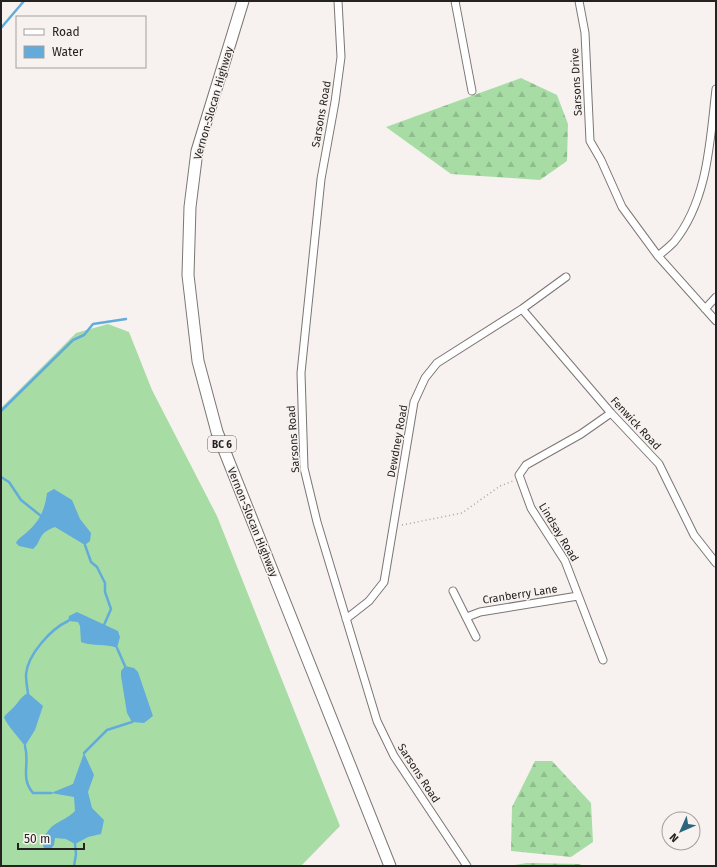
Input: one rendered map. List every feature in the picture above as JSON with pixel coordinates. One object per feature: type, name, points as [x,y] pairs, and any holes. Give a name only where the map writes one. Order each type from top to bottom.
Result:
[{"type":"main road","name":"Vernon-Slocan Highway","points":[[243,1],[197,151],[190,207],[188,275],[198,361],[217,432],[390,866]]},
{"type":"street","name":"Sarsons Road","points":[[338,1],[342,57],[320,179],[302,373],[304,468],[317,522],[377,721],[394,756],[467,866]]},
{"type":"street","points":[[455,1],[472,91]]},
{"type":"street","name":"Sarsons Drive","points":[[579,1],[585,33],[590,141],[601,160],[622,207],[658,256],[716,321]]},
{"type":"street","points":[[658,256],[674,242],[690,216],[700,193],[710,144],[716,89]]},
{"type":"street","name":"Dewdney Road","points":[[346,619],[369,601],[384,582],[414,402],[425,378],[437,363],[522,309],[566,277]]},
{"type":"street","points":[[705,309],[716,297]]},
{"type":"street","name":"Fenwick Road","points":[[522,309],[611,413],[659,464],[694,535],[716,562]]},
{"type":"street","points":[[519,475],[526,465],[581,434],[611,413]]},
{"type":"street","name":"Lindsay Road","points":[[519,475],[531,508],[565,561],[603,660]]},
{"type":"street","points":[[453,591],[476,637]]},
{"type":"street","name":"Cranberry Lane","points":[[467,617],[480,612],[578,596]]},
{"type":"path","points":[[393,527],[462,513],[500,486],[512,482],[519,475]]},
{"type":"green space","points":[[521,78],[557,95],[568,124],[567,161],[540,180],[451,174],[386,127]]},
{"type":"green space","points":[[108,324],[129,332],[152,390],[217,516],[340,826],[301,866],[1,866],[1,408],[76,333]]},
{"type":"green space","points":[[535,761],[552,761],[591,803],[593,842],[571,857],[511,851],[512,807]]},
{"type":"green space","points":[[527,863],[580,864],[583,866],[508,866]]},
{"type":"water","points":[[54,489],[72,500],[80,519],[91,533],[90,541],[85,545],[55,527],[42,535],[33,549],[19,546],[16,543],[17,541],[32,528],[39,519],[45,504],[47,493]]},
{"type":"water","points":[[77,612],[118,631],[120,637],[117,648],[81,642],[80,626],[78,622],[68,621],[69,616]]},
{"type":"water","points":[[125,666],[134,668],[138,672],[153,716],[144,723],[132,722],[127,713],[121,676],[121,671]]},
{"type":"water","points":[[28,693],[43,706],[35,730],[25,746],[4,717],[21,698]]},
{"type":"water","points":[[84,753],[94,775],[88,792],[92,808],[104,820],[101,834],[88,837],[75,844],[66,839],[55,838],[54,845],[50,850],[44,849],[42,841],[50,829],[75,811],[74,797],[51,793],[73,784]]},
{"type":"waterway","points":[[1,28],[24,1]]},
{"type":"waterway","points":[[1,411],[73,340],[84,335],[93,324],[126,319]]},
{"type":"waterway","points":[[1,477],[9,482],[21,500],[41,516]]},
{"type":"waterway","points":[[85,545],[91,562],[97,567],[105,583],[105,592],[111,609],[104,625]]},
{"type":"waterway","points":[[28,693],[26,674],[31,658],[41,643],[61,625],[68,621]]},
{"type":"waterway","points":[[117,648],[125,666]]},
{"type":"waterway","points":[[84,753],[107,730],[132,722]]},
{"type":"waterway","points":[[25,746],[27,759],[26,776],[29,787],[33,793],[51,793]]},
{"type":"waterway","points":[[74,866],[76,854],[75,844]]}]
